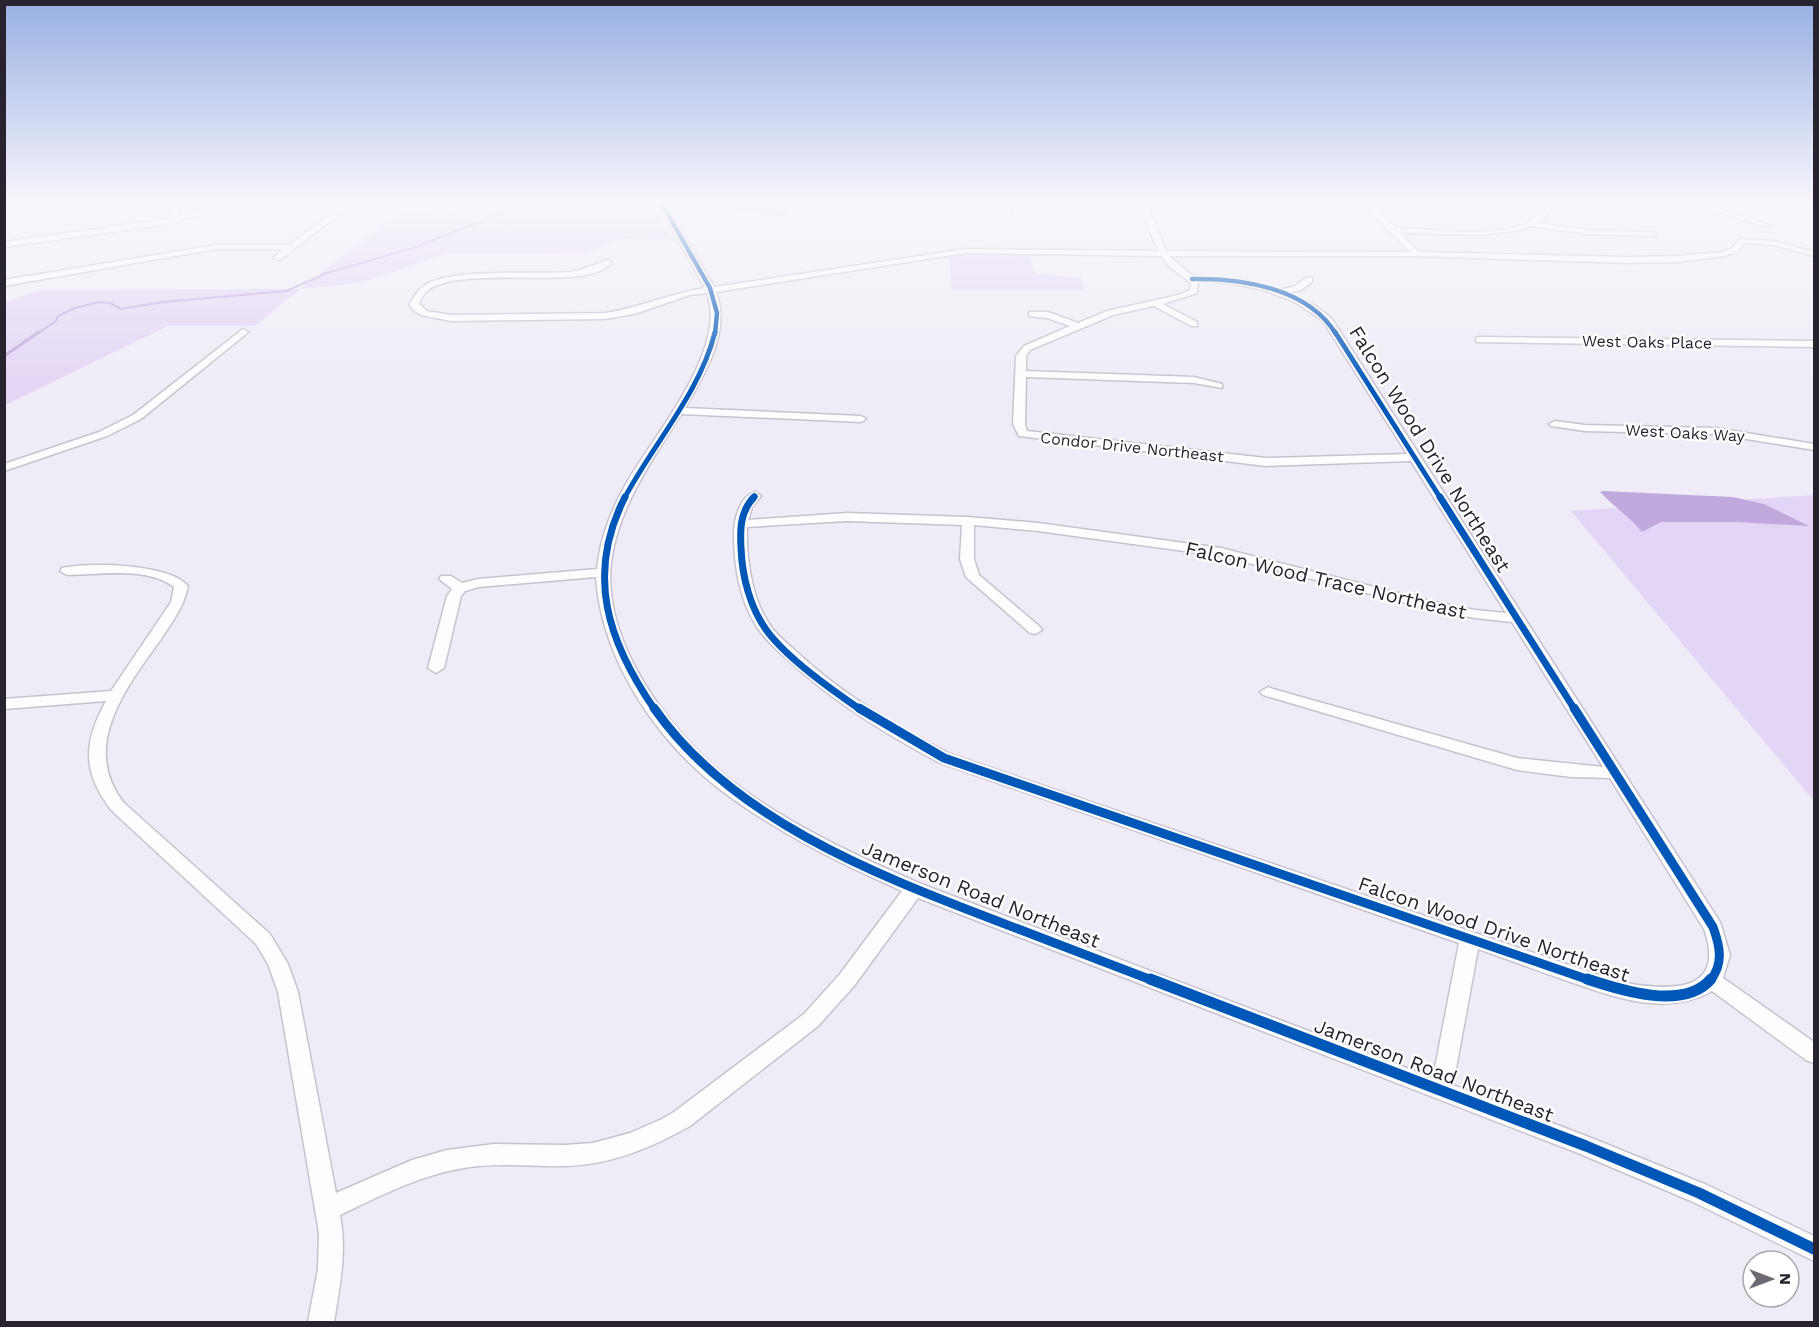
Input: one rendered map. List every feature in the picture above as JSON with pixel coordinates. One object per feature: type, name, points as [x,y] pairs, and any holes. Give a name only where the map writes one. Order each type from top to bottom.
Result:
[{"type":"street","points":[[4,283],[105,266]]},
{"type":"street","points":[[604,266],[599,270],[574,274],[482,275],[459,279],[427,289],[418,295],[414,304],[424,313],[451,318],[598,317],[626,313],[679,294],[863,266]]},
{"type":"street","name":"Jamerson Road Northeast","points":[[697,266],[711,290],[717,312],[714,336],[701,368],[622,503],[607,547],[603,572],[606,612],[632,675],[656,710],[689,750],[725,784],[800,833],[854,862],[914,888],[1586,1146],[1699,1192],[1815,1249]]},
{"type":"street","points":[[1174,266],[1192,279]]},
{"type":"street","name":"Falcon Wood Drive Northeast","points":[[755,496],[742,512],[741,560],[746,584],[765,629],[799,662],[840,695],[901,735],[944,758],[1619,990],[1655,996],[1687,994],[1711,980],[1721,957],[1713,927],[1328,319],[1305,304],[1241,281],[1192,279]]},
{"type":"street","name":"Condor Drive Northeast","points":[[1192,279],[1196,287],[1191,293],[1110,313],[1027,348],[1021,356],[1020,428],[1023,434],[1266,462],[1415,457]]},
{"type":"street","points":[[1277,293],[1298,288],[1309,280]]},
{"type":"street","points":[[1155,303],[1194,324]]},
{"type":"street","points":[[1032,314],[1048,315],[1078,326]]},
{"type":"street","points":[[4,468],[103,434],[137,417],[243,332]]},
{"type":"street","name":"West Oaks Place","points":[[1479,339],[1815,344]]},
{"type":"street","points":[[1021,374],[1194,380],[1218,386]]},
{"type":"street","points":[[676,411],[861,419]]},
{"type":"street","name":"West Oaks Way","points":[[1555,424],[1585,428],[1716,431],[1777,439],[1815,447]]},
{"type":"street","name":"Falcon Wood Trace Northeast","points":[[740,524],[847,517],[968,521],[1038,527],[1221,552],[1430,605],[1474,614],[1516,618]]},
{"type":"street","points":[[968,521],[967,559],[973,577],[1035,630]]},
{"type":"street","points":[[67,571],[155,574],[170,577],[181,586],[178,602],[117,695],[98,737],[96,751],[101,779],[117,806],[263,939],[274,955],[288,992],[332,1233],[330,1269],[321,1323]]},
{"type":"street","points":[[436,668],[453,596],[460,588],[478,584],[603,572]]},
{"type":"street","points":[[446,579],[460,588]]},
{"type":"street","points":[[1268,692],[1516,764],[1562,770],[1615,773]]},
{"type":"street","points":[[4,704],[117,695]]},
{"type":"street","points":[[328,1208],[445,1161],[490,1155],[596,1153],[638,1142],[660,1132],[682,1119],[786,1042],[811,1020],[847,980],[914,888]]},
{"type":"street","points":[[1441,1090],[1470,938]]},
{"type":"street","points":[[1711,980],[1815,1054]]},
{"type":"shaded area","points":[[330,266],[411,266],[360,283],[300,289]]},
{"type":"shaded area","points":[[950,266],[1032,266],[1034,273],[1081,278],[1085,290],[952,290]]},
{"type":"shaded area","points":[[300,289],[255,326],[168,326],[5,405],[5,303],[39,290]]},
{"type":"shaded area","points":[[1600,492],[1733,497],[1764,504],[1809,526],[1734,522],[1661,522],[1642,532]]},
{"type":"shaded area","points":[[1814,495],[1814,801],[1571,511]]},
{"type":"waterway","points":[[37,334],[56,321],[58,316],[75,308],[99,302],[110,303],[121,309],[163,302],[286,291],[327,273],[351,266]]},
{"type":"waterway","points":[[4,356],[39,332]]},
{"type":"cycle path","points":[[699,266],[715,301],[717,313],[714,334],[694,383],[622,503],[605,555],[603,573],[605,603],[612,632],[640,689],[680,741],[723,783],[820,843],[914,889],[1586,1146],[1699,1193],[1814,1249]]},
{"type":"cycle path","points":[[755,496],[743,513],[742,556],[745,578],[752,601],[766,630],[821,681],[841,696],[881,723],[944,758],[1619,990],[1664,996],[1680,995],[1706,985],[1715,974],[1720,959],[1713,927],[1327,319],[1298,300],[1263,287],[1226,280],[1192,279]]}]
